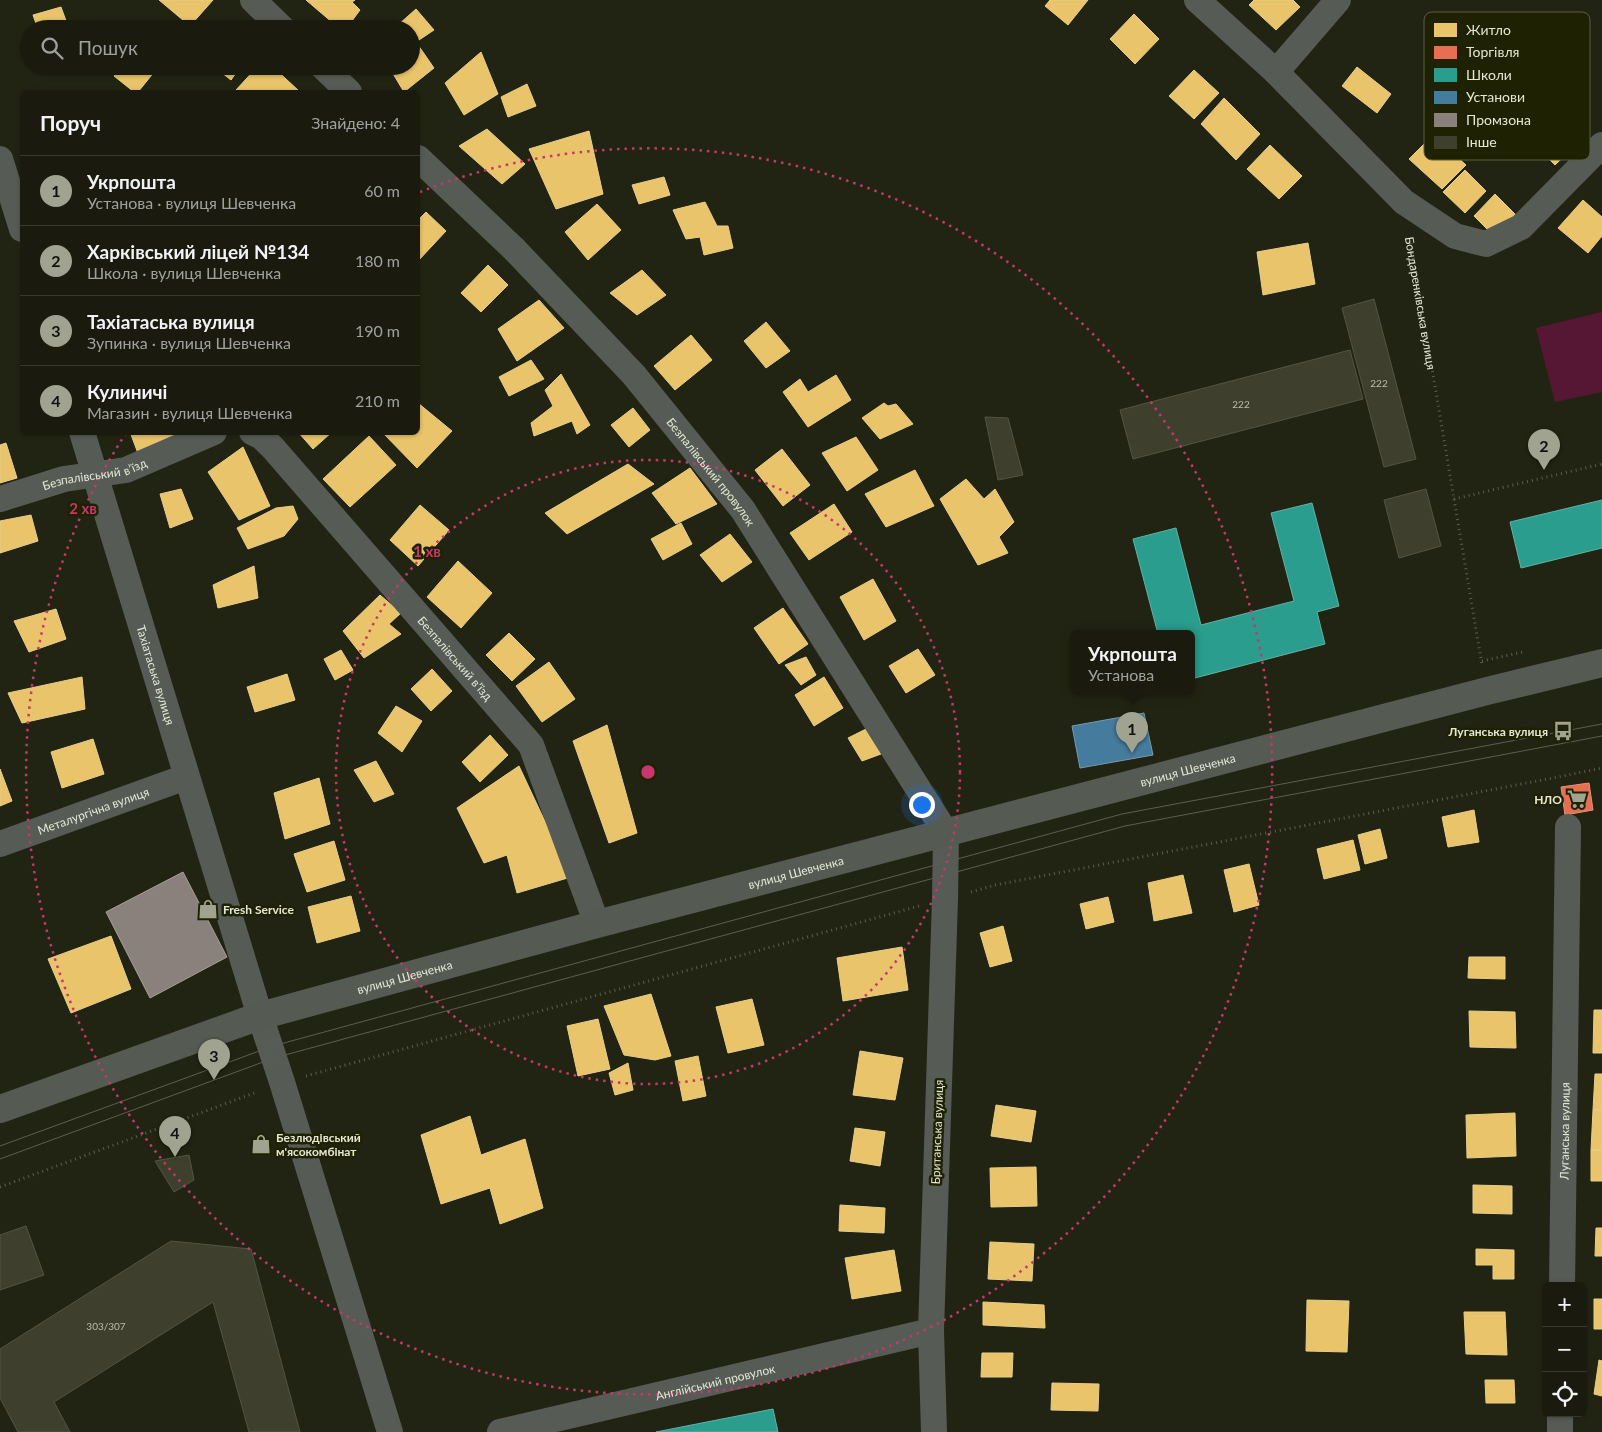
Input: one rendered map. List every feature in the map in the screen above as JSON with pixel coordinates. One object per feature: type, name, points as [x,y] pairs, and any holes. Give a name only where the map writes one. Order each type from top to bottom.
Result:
[{"type":"main road","name":"вулиця Шевченка","points":[[0,1109],[260,1016],[597,924],[1487,691],[1602,663]]},
{"type":"street","points":[[252,0],[273,20]]},
{"type":"street","points":[[1197,0],[1276,72],[1404,202],[1455,236],[1486,244],[1521,227],[1587,160]]},
{"type":"street","points":[[1276,72],[1338,0]]},
{"type":"street","points":[[331,75],[347,90]]},
{"type":"street","points":[[1590,157],[1602,145]]},
{"type":"street","points":[[0,159],[20,223]]},
{"type":"street","name":"Безпалівський провулок","points":[[420,160],[514,249],[634,375],[743,510],[946,833]]},
{"type":"street","name":"Тахіатаська вулиця","points":[[83,435],[186,777],[390,1432]]},
{"type":"street","name":"Безпалівський в’їзд","points":[[0,499],[64,479],[126,470],[207,435]]},
{"type":"street","name":"Безпалівський в’їзд","points":[[258,435],[273,448],[531,745],[597,924]]},
{"type":"street","name":"Металургічна вулиця","points":[[0,844],[186,777]]},
{"type":"street","name":"Луганська вулиця","points":[[1562,1282],[1568,827]]},
{"type":"street","name":"Британська вулиця","points":[[934,1432],[931,1331],[946,833]]},
{"type":"street","name":"Англійський провулок","points":[[500,1432],[931,1331]]},
{"type":"street","points":[[1560,1417],[1560,1432]]},
{"type":"path","name":"Бондаренківська вулиця","points":[[1404,202],[1487,691]]},
{"type":"path","points":[[1454,499],[1602,464]]},
{"type":"path","points":[[0,1187],[282,1082],[995,885],[1602,768]]},
{"type":"shaded area","points":[[1602,312],[1602,392],[1555,402],[1536,328]]},
{"type":"building: Житло","points":[[159,0],[213,0],[195,20],[183,20]]},
{"type":"building: Житло","points":[[306,0],[355,0],[352,2],[360,10],[353,20],[329,20]]},
{"type":"building: Житло","points":[[1050,0],[1088,0],[1068,25],[1045,6]]},
{"type":"building: Житло","points":[[1254,0],[1293,0],[1300,7],[1276,30],[1249,5]]},
{"type":"building: Житло","points":[[61,7],[66,20],[35,20],[33,15]]},
{"type":"building: Житло","points":[[416,9],[434,30],[420,39],[420,20],[404,20]]},
{"type":"building: Житло","points":[[1134,14],[1159,39],[1135,64],[1110,39]]},
{"type":"building: Житло","points":[[420,48],[434,68],[406,90],[403,90],[394,75],[420,75]]},
{"type":"building: Житло","points":[[481,52],[498,94],[464,115],[445,83]]},
{"type":"building: Житло","points":[[1357,67],[1391,94],[1377,113],[1342,86]]},
{"type":"building: Житло","points":[[1194,70],[1219,93],[1194,119],[1169,96]]},
{"type":"building: Житло","points":[[152,75],[140,90],[132,90],[114,76]]},
{"type":"building: Житло","points":[[225,75],[235,75],[231,80]]},
{"type":"building: Житло","points":[[250,75],[282,75],[298,90],[236,90]]},
{"type":"building: Житло","points":[[527,84],[536,106],[508,117],[501,97]]},
{"type":"building: Житло","points":[[1224,98],[1260,134],[1236,160],[1201,124]]},
{"type":"building: Житло","points":[[487,129],[525,164],[502,184],[459,146]]},
{"type":"building: Житло","points":[[589,131],[603,194],[556,209],[529,149]]},
{"type":"building: Житло","points":[[1424,144],[1424,160],[1460,160],[1466,165],[1442,189],[1409,159]]},
{"type":"building: Житло","points":[[1270,145],[1302,176],[1279,199],[1247,169]]},
{"type":"building: Житло","points":[[1550,160],[1560,160],[1555,165]]},
{"type":"building: Житло","points":[[1465,170],[1486,191],[1465,213],[1443,192]]},
{"type":"building: Житло","points":[[664,177],[670,195],[639,204],[632,185]]},
{"type":"building: Житло","points":[[1495,194],[1516,215],[1495,237],[1474,216]]},
{"type":"building: Житло","points":[[1583,200],[1602,217],[1602,236],[1588,253],[1558,228]]},
{"type":"building: Житло","points":[[705,202],[717,226],[728,226],[733,248],[704,255],[700,237],[686,239],[673,210]]},
{"type":"building: Житло","points":[[597,204],[621,230],[588,260],[565,232]]},
{"type":"building: Житло","points":[[426,212],[446,231],[420,259],[420,218]]},
{"type":"building: Житло","points":[[1308,243],[1315,284],[1263,295],[1257,252]]},
{"type":"building: Житло","points":[[488,265],[508,285],[481,312],[461,293]]},
{"type":"building: Житло","points":[[642,270],[666,295],[637,315],[610,293]]},
{"type":"building: Житло","points":[[539,300],[564,328],[517,361],[498,329]]},
{"type":"building: Житло","points":[[766,322],[790,351],[766,368],[744,341]]},
{"type":"building: Житло","points":[[691,335],[712,360],[675,390],[654,366]]},
{"type":"building: Житло","points":[[531,360],[544,379],[509,396],[499,377]]},
{"type":"building: Житло","points":[[561,374],[590,425],[577,434],[572,421],[534,436],[531,423],[553,406],[545,390]]},
{"type":"building: Житло","points":[[836,375],[851,400],[808,427],[783,392],[800,379],[808,392]]},
{"type":"building: Житло","points":[[884,403],[888,406],[896,404],[913,424],[880,439],[862,418]]},
{"type":"building: Житло","points":[[420,405],[452,431],[417,468],[385,435],[420,435]]},
{"type":"building: Житло","points":[[633,408],[650,430],[629,447],[611,425]]},
{"type":"building: Житло","points":[[131,435],[192,435],[139,456]]},
{"type":"building: Житло","points":[[301,435],[329,435],[313,449]]},
{"type":"building: Житло","points":[[369,436],[396,465],[350,507],[323,479]]},
{"type":"building: Житло","points":[[856,437],[878,470],[847,491],[822,453]]},
{"type":"building: Житло","points":[[6,443],[17,478],[0,483],[0,445]]},
{"type":"building: Житло","points":[[243,447],[270,506],[239,520],[208,472]]},
{"type":"building: Житло","points":[[782,449],[810,485],[783,506],[755,470]]},
{"type":"building: Житло","points":[[628,464],[654,484],[567,534],[545,513]]},
{"type":"building: Житло","points":[[690,468],[717,504],[676,524],[652,493]]},
{"type":"building: Житло","points":[[915,470],[934,506],[886,527],[865,494]]},
{"type":"building: Житло","points":[[966,479],[984,499],[995,489],[1014,522],[999,537],[1008,553],[978,565],[940,499]]},
{"type":"building: Житло","points":[[181,489],[193,519],[170,528],[160,494]]},
{"type":"building: Житло","points":[[834,504],[852,532],[809,560],[790,533]]},
{"type":"building: Житло","points":[[420,505],[449,530],[418,566],[390,540]]},
{"type":"building: Житло","points":[[293,506],[298,519],[284,536],[248,549],[237,528],[276,508]]},
{"type":"building: Житло","points":[[31,515],[38,541],[0,553],[0,521]]},
{"type":"building: Житло","points":[[681,523],[692,544],[663,560],[651,539]]},
{"type":"building: Житло","points":[[730,534],[752,562],[722,582],[700,555]]},
{"type":"building: Житло","points":[[458,561],[492,593],[461,628],[427,597]]},
{"type":"building: Житло","points":[[254,566],[258,598],[218,608],[213,585]]},
{"type":"building: Житло","points":[[873,579],[896,621],[864,640],[840,597]]},
{"type":"building: Житло","points":[[380,595],[401,613],[389,624],[401,634],[364,658],[343,631]]},
{"type":"building: Житло","points":[[783,608],[808,644],[779,664],[754,628]]},
{"type":"building: Житло","points":[[56,609],[66,639],[29,652],[14,621]]},
{"type":"building: Житло","points":[[509,633],[535,659],[512,681],[486,655]]},
{"type":"building: Житло","points":[[918,649],[935,675],[906,693],[889,666]]},
{"type":"building: Житло","points":[[341,650],[353,670],[335,680],[324,659]]},
{"type":"building: Житло","points":[[806,657],[816,675],[801,685],[785,665]]},
{"type":"building: Житло","points":[[549,662],[575,699],[542,722],[516,686]]},
{"type":"building: Житло","points":[[432,669],[452,691],[431,711],[411,689]]},
{"type":"building: Житло","points":[[287,674],[295,700],[255,712],[247,687]]},
{"type":"building: Житло","points":[[82,677],[85,709],[22,723],[8,693]]},
{"type":"building: Житло","points":[[824,677],[843,708],[814,726],[795,695]]},
{"type":"building: Житло","points":[[396,706],[422,721],[402,752],[378,733]]},
{"type":"building: Житло","points":[[607,725],[637,833],[609,843],[573,741]]},
{"type":"building: Житло","points":[[866,729],[881,754],[862,761],[848,738]]},
{"type":"building: Житло","points":[[490,735],[508,755],[480,782],[462,762]]},
{"type":"building: Житло","points":[[93,739],[104,774],[62,788],[51,752]]},
{"type":"building: Житло","points":[[376,761],[394,794],[374,802],[354,770]]},
{"type":"building: Житло","points":[[519,766],[571,877],[517,893],[507,855],[484,863],[457,808]]},
{"type":"building: Житло","points":[[0,769],[12,801],[0,806]]},
{"type":"building: Житло","points":[[319,778],[330,824],[285,839],[274,793]]},
{"type":"building: Житло","points":[[1474,810],[1479,842],[1448,847],[1442,817]]},
{"type":"building: Житло","points":[[1380,829],[1387,858],[1365,864],[1358,835]]},
{"type":"building: Житло","points":[[1353,840],[1360,870],[1324,879],[1317,849]]},
{"type":"building: Житло","points":[[334,841],[345,880],[307,892],[294,854]]},
{"type":"building: Житло","points":[[1249,864],[1259,905],[1234,912],[1224,870]]},
{"type":"building: Житло","points":[[1183,875],[1192,913],[1154,921],[1148,883]]},
{"type":"building: Житло","points":[[351,896],[360,931],[317,943],[308,907]]},
{"type":"building: Житло","points":[[1108,897],[1114,922],[1086,929],[1080,904]]},
{"type":"building: Житло","points":[[1003,926],[1012,961],[990,967],[980,933]]},
{"type":"building: Житло","points":[[111,936],[131,989],[71,1013],[48,959]]},
{"type":"building: Житло","points":[[902,947],[908,990],[843,1001],[837,958]]},
{"type":"building: Житло","points":[[1469,957],[1505,957],[1505,979],[1468,978]]},
{"type":"building: Житло","points":[[651,994],[671,1056],[655,1060],[624,1055],[604,1006]]},
{"type":"building: Житло","points":[[752,999],[764,1045],[728,1053],[716,1007]]},
{"type":"building: Житло","points":[[1594,1010],[1602,1010],[1602,1053],[1593,1053]]},
{"type":"building: Житло","points":[[1469,1011],[1515,1012],[1516,1048],[1470,1047]]},
{"type":"building: Житло","points":[[598,1019],[610,1069],[578,1076],[567,1026]]},
{"type":"building: Житло","points":[[860,1051],[903,1058],[895,1100],[853,1095]]},
{"type":"building: Житло","points":[[698,1056],[706,1096],[683,1101],[675,1061]]},
{"type":"building: Житло","points":[[628,1063],[633,1090],[615,1095],[609,1073]]},
{"type":"building: Житло","points":[[1595,1074],[1602,1074],[1602,1110],[1593,1110]]},
{"type":"building: Житло","points":[[996,1105],[1036,1111],[1031,1142],[991,1136]]},
{"type":"building: Житло","points":[[1593,1110],[1602,1110],[1602,1150],[1591,1150]]},
{"type":"building: Житло","points":[[1515,1113],[1516,1156],[1467,1158],[1466,1115]]},
{"type":"building: Житло","points":[[470,1116],[481,1155],[525,1139],[543,1208],[500,1224],[490,1188],[441,1204],[421,1135]]},
{"type":"building: Житло","points":[[855,1128],[885,1132],[880,1166],[850,1161]]},
{"type":"building: Житло","points":[[1591,1150],[1602,1150],[1602,1181],[1591,1181]]},
{"type":"building: Житло","points":[[1036,1167],[1037,1206],[991,1207],[990,1168]]},
{"type":"building: Житло","points":[[1473,1185],[1512,1186],[1512,1214],[1473,1213]]},
{"type":"building: Житло","points":[[840,1205],[885,1208],[884,1233],[839,1231]]},
{"type":"building: Житло","points":[[1596,1228],[1602,1228],[1602,1256],[1595,1256]]},
{"type":"building: Житло","points":[[990,1242],[1034,1244],[1032,1281],[988,1279]]},
{"type":"building: Житло","points":[[1476,1249],[1514,1250],[1514,1279],[1493,1279],[1493,1265],[1476,1265]]},
{"type":"building: Житло","points":[[894,1250],[901,1291],[852,1299],[845,1258]]},
{"type":"building: Житло","points":[[1594,1299],[1602,1299],[1602,1329],[1594,1329]]},
{"type":"building: Житло","points":[[1307,1300],[1349,1301],[1347,1352],[1306,1351]]},
{"type":"building: Житло","points":[[983,1302],[1044,1305],[1045,1328],[983,1325]]},
{"type":"building: Житло","points":[[1464,1312],[1505,1312],[1507,1355],[1466,1354]]},
{"type":"building: Житло","points":[[982,1353],[1013,1353],[1012,1377],[981,1377]]},
{"type":"building: Житло","points":[[1599,1360],[1602,1361],[1602,1396],[1594,1394]]},
{"type":"building: Житло","points":[[1485,1380],[1514,1380],[1515,1403],[1486,1403]]},
{"type":"building: Житло","points":[[1052,1383],[1099,1384],[1098,1411],[1051,1410]]},
{"type":"building: Торгівля","name":"НЛО","points":[[1589,783],[1593,810],[1565,815],[1561,787]]},
{"type":"building: Школи","points":[[1602,500],[1602,548],[1521,568],[1510,522]]},
{"type":"building: Школи","points":[[1312,503],[1339,606],[1317,612],[1325,644],[1195,678],[1195,630],[1157,630],[1133,539],[1176,528],[1201,625],[1294,601],[1271,513]]},
{"type":"building: Школи","points":[[773,1409],[778,1432],[656,1432]]},
{"type":"building: Установи","points":[[1144,713],[1153,755],[1080,768],[1072,726]]},
{"type":"building: Промзона","points":[[183,872],[227,957],[150,998],[106,912]]},
{"type":"building: Інше","points":[[1374,299],[1416,459],[1384,467],[1342,308]]},
{"type":"building: Інше","points":[[1350,350],[1363,399],[1133,459],[1120,410]]},
{"type":"building: Інше","points":[[985,417],[1008,418],[1023,475],[998,480]]},
{"type":"building: Інше","points":[[1426,489],[1441,546],[1399,558],[1384,500]]},
{"type":"building: Інше","points":[[189,1155],[194,1180],[174,1192],[155,1161]]},
{"type":"building: Інше","points":[[26,1226],[44,1275],[0,1290],[0,1235]]},
{"type":"building: Інше","points":[[171,1241],[251,1249],[300,1432],[249,1432],[213,1302],[54,1402],[70,1432],[18,1432],[0,1398],[0,1349]]},
{"type":"tram line","points":[[0,1146],[273,1046],[1122,814],[1602,724]]},
{"type":"tram line","points":[[0,1159],[274,1058],[1125,826],[1602,736]]},
{"type":"place","name":"Харківський ліцей №134","points":[[1544,470]]},
{"type":"place","name":"Луганська вулиця","points":[[1563,731]]},
{"type":"place","name":"Укрпошта","points":[[1132,753]]},
{"type":"place","name":"НЛО","points":[[1577,799]]},
{"type":"place","name":"Fresh Service","points":[[208,909]]},
{"type":"place","name":"Тахіатаська вулиця","points":[[214,1080]]},
{"type":"place","name":"Безлюдівський м'ясокомбінат","points":[[261,1144]]},
{"type":"place","name":"Кулиничі","points":[[175,1157]]}]
